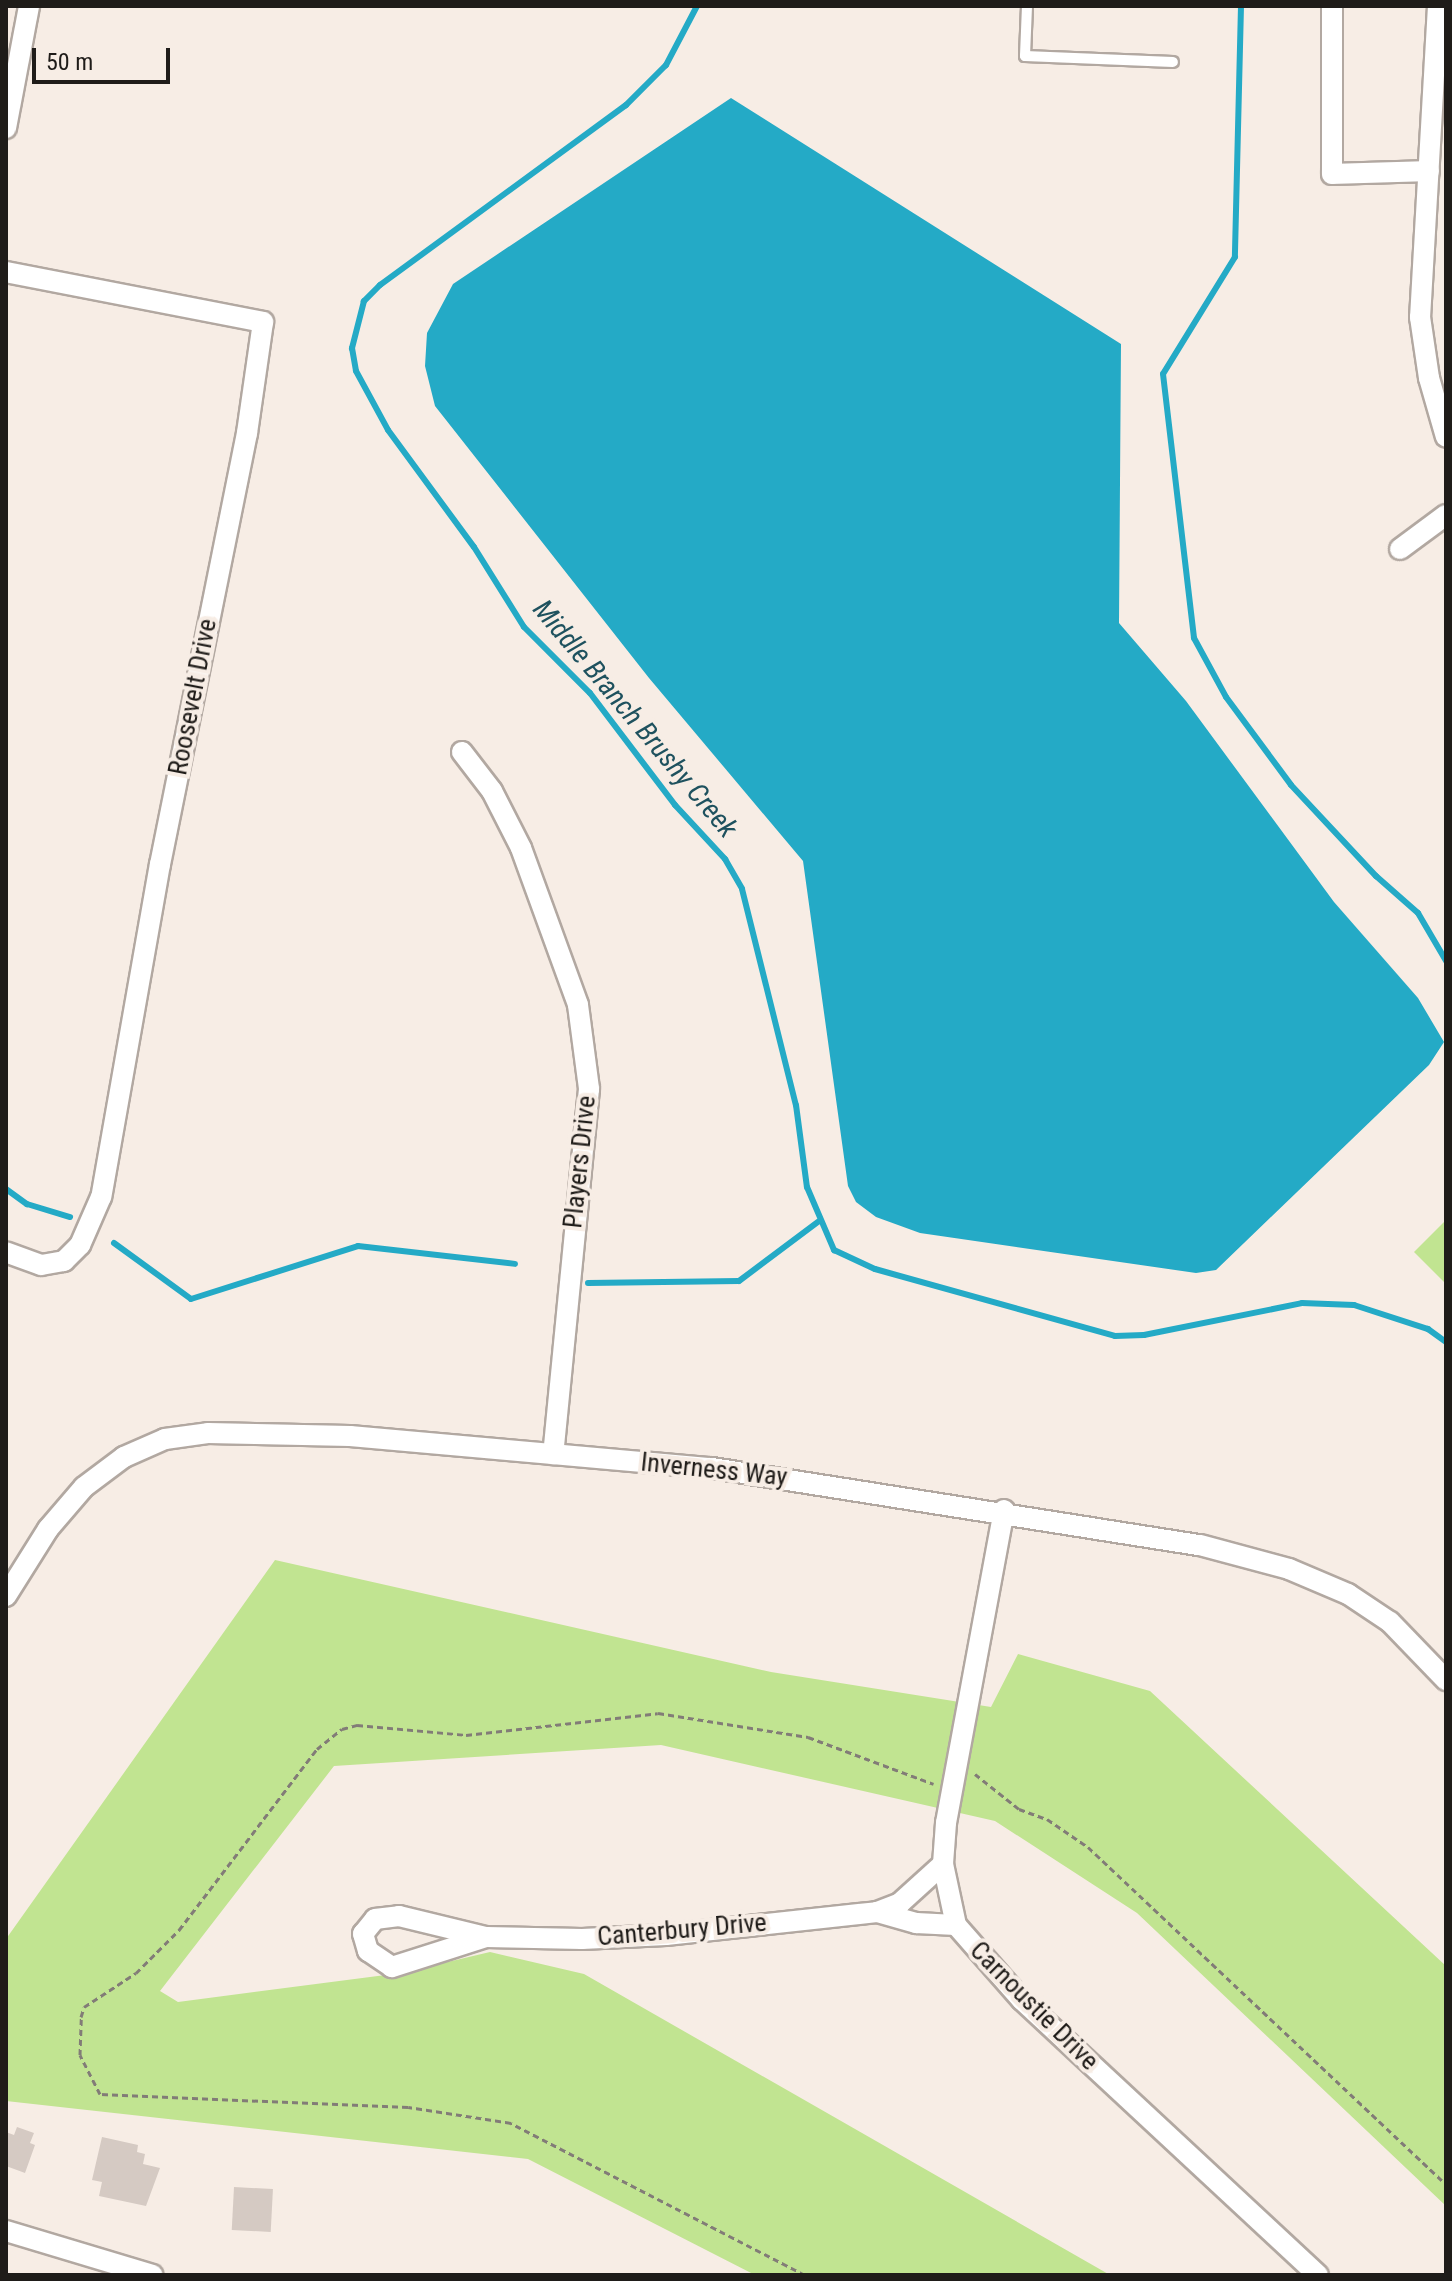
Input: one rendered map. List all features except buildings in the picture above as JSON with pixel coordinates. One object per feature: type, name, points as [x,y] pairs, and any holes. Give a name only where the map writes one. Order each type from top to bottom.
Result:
[{"type":"street","points":[[6,128],[29,6]]},
{"type":"street","points":[[1332,6],[1332,174],[1429,171]]},
{"type":"street","points":[[1438,6],[1440,49],[1420,317],[1429,378],[1446,437]]},
{"type":"street","name":"Roosevelt Drive","points":[[6,272],[263,322],[247,433],[160,864],[101,1197],[80,1245],[64,1261],[41,1265],[6,1252]]},
{"type":"street","points":[[1400,549],[1446,515]]},
{"type":"street","name":"Players Drive","points":[[462,752],[492,791],[521,848],[578,1005],[589,1089],[553,1454]]},
{"type":"street","name":"Inverness Way","points":[[6,1596],[48,1529],[84,1487],[124,1457],[165,1439],[208,1433],[350,1436],[712,1468],[1004,1510],[1200,1545],[1289,1569],[1348,1594],[1390,1622],[1446,1680]]},
{"type":"street","name":"Carnoustie Drive","points":[[1004,1510],[952,1779],[943,1864],[956,1925],[1022,2000],[1318,2275]]},
{"type":"street","name":"Canterbury Drive","points":[[486,1937],[392,1967],[368,1951],[363,1934],[375,1919],[399,1916],[486,1937],[666,1935],[877,1912],[900,1903],[943,1864]]},
{"type":"street","name":"Canterbury Drive","points":[[877,1912],[916,1923],[956,1925]]},
{"type":"street","points":[[6,2231],[153,2275]]},
{"type":"lane","points":[[1027,6],[1025,56],[1173,62]]},
{"type":"green space","points":[[1446,1220],[1446,1284],[1414,1252]]},
{"type":"green space","points":[[275,1560],[771,1672],[991,1707],[1018,1654],[1150,1691],[1446,1966],[1446,2206],[1137,1913],[995,1821],[661,1745],[334,1766],[160,1991],[178,2002],[401,1973],[490,1952],[584,1974],[1110,2275],[755,2275],[528,2159],[6,2101],[6,1939]]},
{"type":"water","points":[[731,98],[1121,344],[1119,623],[1186,701],[1334,902],[1418,998],[1444,1042],[1429,1065],[1216,1270],[1196,1273],[920,1233],[876,1217],[856,1202],[848,1186],[803,861],[649,678],[435,406],[425,366],[427,333],[453,284]]},
{"type":"waterway","name":"Middle Branch Brushy Creek","points":[[697,6],[666,65],[626,105],[380,285],[364,301],[352,348],[356,371],[388,430],[474,547],[524,627],[590,693],[675,805],[725,859],[742,889],[796,1105],[807,1187],[834,1250],[875,1269],[1115,1336],[1144,1335],[1302,1303],[1354,1305],[1428,1329],[1446,1342]]},
{"type":"waterway","points":[[1241,6],[1235,257],[1163,374],[1194,638],[1226,697],[1291,785],[1376,876],[1418,913],[1446,961]]},
{"type":"waterway","points":[[6,1189],[27,1204],[70,1217]]},
{"type":"waterway","points":[[588,1283],[739,1281],[818,1222]]},
{"type":"waterway","points":[[114,1243],[191,1299],[358,1246],[515,1264]]}]
